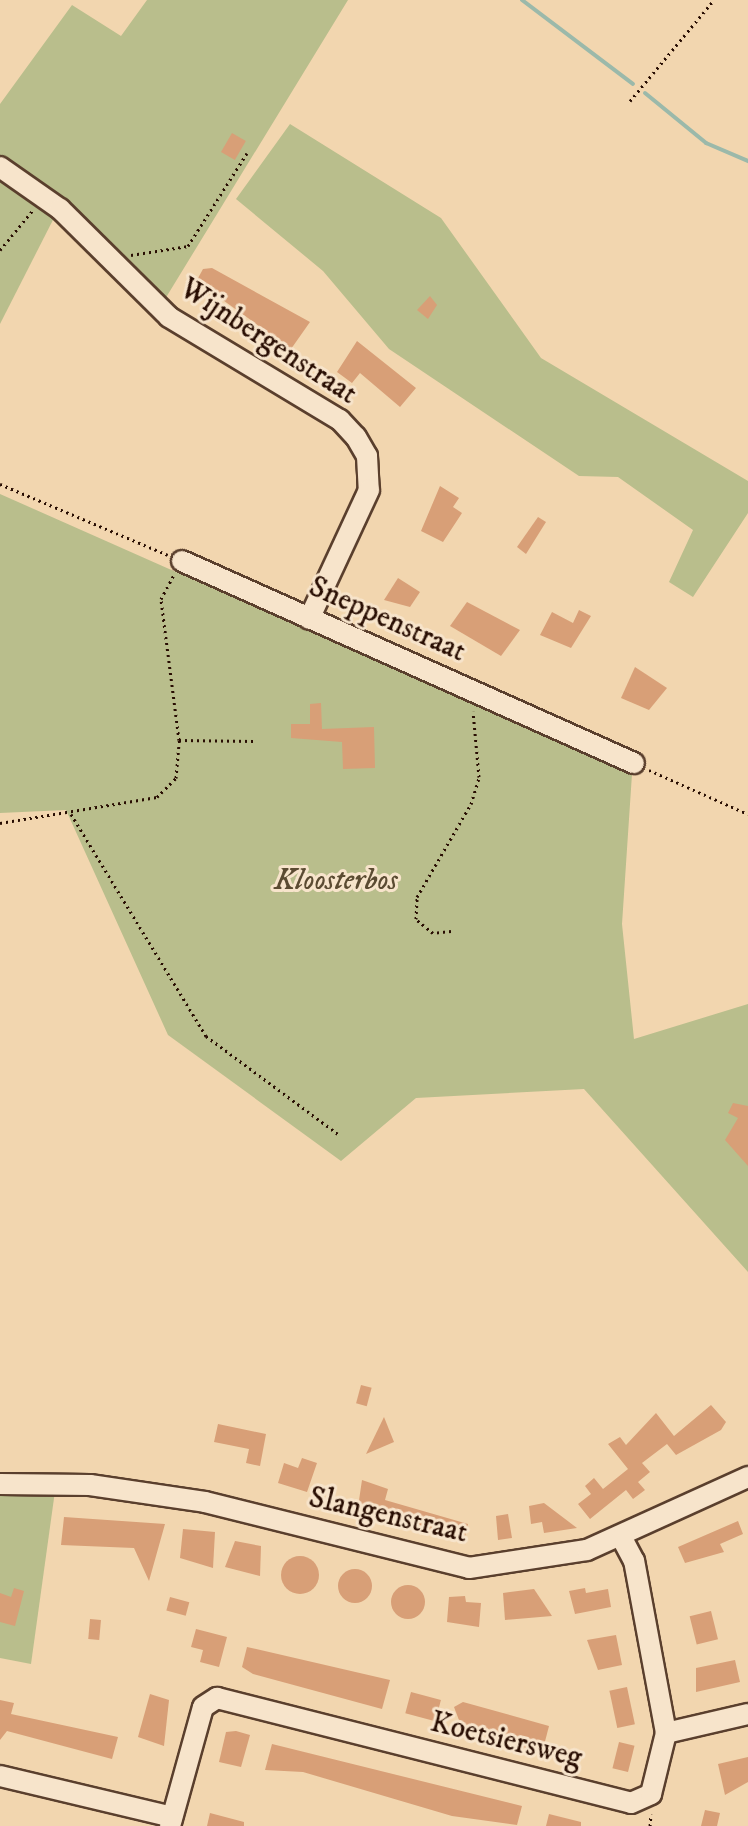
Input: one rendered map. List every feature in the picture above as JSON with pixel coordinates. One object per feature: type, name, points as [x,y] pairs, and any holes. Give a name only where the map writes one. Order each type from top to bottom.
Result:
[{"type":"street","name":"Wijnbergenstraat","points":[[0,167],[42,195],[169,317],[340,420],[367,456],[369,490],[309,619]]},
{"type":"street","name":"Sneppenstraat","points":[[182,561],[634,763]]},
{"type":"street","name":"Slangenstraat","points":[[0,1484],[90,1485],[205,1502],[469,1568],[622,1538],[657,1514],[748,1477]]},
{"type":"street","name":"Koetsiersweg","points":[[0,1776],[171,1821],[203,1707],[217,1698],[631,1803],[651,1794],[666,1733],[634,1561],[622,1538]]},
{"type":"street","points":[[666,1733],[748,1714]]},
{"type":"path","points":[[630,101],[714,0]]},
{"type":"path","points":[[109,261],[188,246],[247,153]]},
{"type":"path","points":[[0,250],[42,195]]},
{"type":"path","points":[[0,484],[182,561],[161,599],[179,740],[176,778],[157,797],[80,805],[71,814],[0,823]]},
{"type":"path","points":[[451,931],[433,933],[416,919],[417,897],[471,804],[479,777],[474,691]]},
{"type":"path","points":[[179,740],[254,741]]},
{"type":"path","points":[[634,763],[748,814]]},
{"type":"path","points":[[71,814],[206,1036],[338,1134]]},
{"type":"green space","points":[[147,0],[348,0],[162,304],[0,158],[0,104],[72,5],[121,36]]},
{"type":"green space","points":[[290,124],[441,218],[541,358],[748,481],[748,513],[693,597],[669,582],[693,530],[618,477],[579,476],[389,349],[323,271],[236,199]]},
{"type":"green space","points":[[0,175],[56,214],[0,324]]},
{"type":"green space","name":"Kloosterbos","points":[[0,494],[632,774],[622,924],[634,1039],[748,1004],[748,1272],[584,1089],[416,1098],[341,1161],[168,1035],[66,810],[0,813]]},
{"type":"green space","points":[[55,1491],[31,1664],[0,1658],[0,1495]]},
{"type":"building","points":[[232,133],[246,141],[235,160],[221,152]]},
{"type":"building","points":[[212,268],[310,322],[291,349],[220,298],[192,289],[203,269]]},
{"type":"building","points":[[430,296],[437,305],[428,319],[417,310]]},
{"type":"building","points":[[357,341],[416,388],[400,407],[360,373],[352,383],[337,372]]},
{"type":"building","points":[[440,486],[459,498],[453,507],[462,513],[443,542],[421,531]]},
{"type":"building","points":[[538,517],[546,522],[526,554],[517,547]]},
{"type":"building","points":[[398,578],[420,592],[410,607],[384,600]]},
{"type":"building","points":[[467,602],[520,630],[501,656],[450,626]]},
{"type":"building","points":[[579,610],[591,616],[571,648],[540,635],[552,612],[573,623]]},
{"type":"building","points":[[635,667],[667,688],[649,710],[621,698]]},
{"type":"building","points":[[321,703],[322,729],[374,727],[375,768],[343,769],[342,742],[291,738],[291,724],[310,724],[310,704]]},
{"type":"building","points":[[733,1103],[748,1106],[748,1166],[725,1140],[738,1118],[728,1113]]},
{"type":"building","points":[[361,1385],[372,1388],[367,1406],[356,1403]]},
{"type":"building","points":[[711,1405],[726,1422],[721,1430],[676,1455],[667,1444],[642,1463],[650,1472],[638,1482],[645,1490],[633,1499],[626,1490],[590,1519],[578,1504],[591,1494],[585,1486],[594,1478],[603,1489],[628,1469],[608,1444],[620,1437],[626,1445],[656,1413],[674,1436]]},
{"type":"building","points":[[384,1417],[394,1442],[366,1454]]},
{"type":"building","points":[[218,1424],[266,1434],[260,1466],[246,1463],[249,1449],[214,1442]]},
{"type":"building","points":[[302,1458],[317,1463],[307,1492],[278,1483],[284,1463],[298,1468]]},
{"type":"building","points":[[362,1480],[388,1489],[385,1500],[468,1524],[464,1541],[358,1507]]},
{"type":"building","points":[[544,1503],[577,1528],[544,1533],[542,1522],[531,1524],[529,1506]]},
{"type":"building","points":[[508,1514],[512,1538],[498,1540],[496,1516]]},
{"type":"building","points":[[64,1517],[165,1524],[149,1581],[134,1548],[61,1545]]},
{"type":"building","points":[[738,1521],[743,1534],[720,1544],[724,1552],[685,1563],[678,1547]]},
{"type":"building","points":[[183,1529],[215,1532],[213,1568],[180,1558]]},
{"type":"building","points":[[235,1541],[261,1546],[260,1576],[225,1567]]},
{"type":"building","points":[[300,1556],[313,1562],[319,1575],[313,1588],[300,1594],[287,1588],[281,1575],[287,1562]]},
{"type":"building","points":[[355,1569],[367,1574],[372,1586],[367,1598],[355,1603],[343,1598],[338,1586],[343,1574]]},
{"type":"building","points":[[408,1585],[420,1590],[425,1602],[420,1614],[408,1619],[396,1614],[391,1602],[396,1590]]},
{"type":"building","points":[[14,1588],[24,1591],[15,1626],[0,1622],[0,1593],[11,1597]]},
{"type":"building","points":[[585,1588],[586,1593],[608,1589],[611,1607],[575,1614],[569,1591]]},
{"type":"building","points":[[534,1589],[552,1616],[505,1620],[503,1593]]},
{"type":"building","points":[[465,1596],[466,1602],[481,1603],[479,1627],[447,1622],[449,1597]]},
{"type":"building","points":[[170,1597],[189,1602],[186,1616],[166,1611]]},
{"type":"building","points":[[711,1611],[718,1639],[697,1644],[690,1616]]},
{"type":"building","points":[[90,1619],[101,1620],[99,1640],[88,1639]]},
{"type":"building","points":[[196,1629],[227,1637],[219,1667],[200,1662],[203,1650],[191,1647]]},
{"type":"building","points":[[616,1635],[622,1665],[598,1670],[587,1640]]},
{"type":"building","points":[[247,1647],[390,1680],[382,1709],[253,1674],[242,1667]]},
{"type":"building","points":[[735,1660],[740,1682],[696,1692],[696,1668]]},
{"type":"building","points":[[627,1687],[635,1724],[617,1728],[609,1691]]},
{"type":"building","points":[[411,1692],[441,1700],[435,1721],[405,1713]]},
{"type":"building","points":[[150,1694],[169,1700],[164,1746],[138,1737]]},
{"type":"building","points":[[0,1700],[14,1703],[11,1714],[118,1737],[112,1759],[7,1731],[0,1740]]},
{"type":"building","points":[[463,1702],[549,1726],[542,1753],[462,1728],[454,1707]]},
{"type":"building","points":[[226,1732],[250,1735],[241,1767],[219,1762]]},
{"type":"building","points":[[619,1742],[635,1746],[628,1772],[612,1768]]},
{"type":"building","points":[[272,1744],[522,1806],[517,1825],[452,1816],[303,1772],[265,1770]]},
{"type":"building","points":[[748,1757],[748,1782],[725,1795],[718,1764]]},
{"type":"building","points":[[705,1810],[720,1813],[717,1826],[701,1826]]},
{"type":"building","points":[[210,1813],[244,1822],[244,1826],[207,1826]]},
{"type":"building","points":[[549,1814],[581,1822],[581,1826],[546,1826]]},
{"type":"waterway","points":[[522,0],[633,84]]},
{"type":"waterway","points":[[645,93],[706,143],[748,161]]}]
